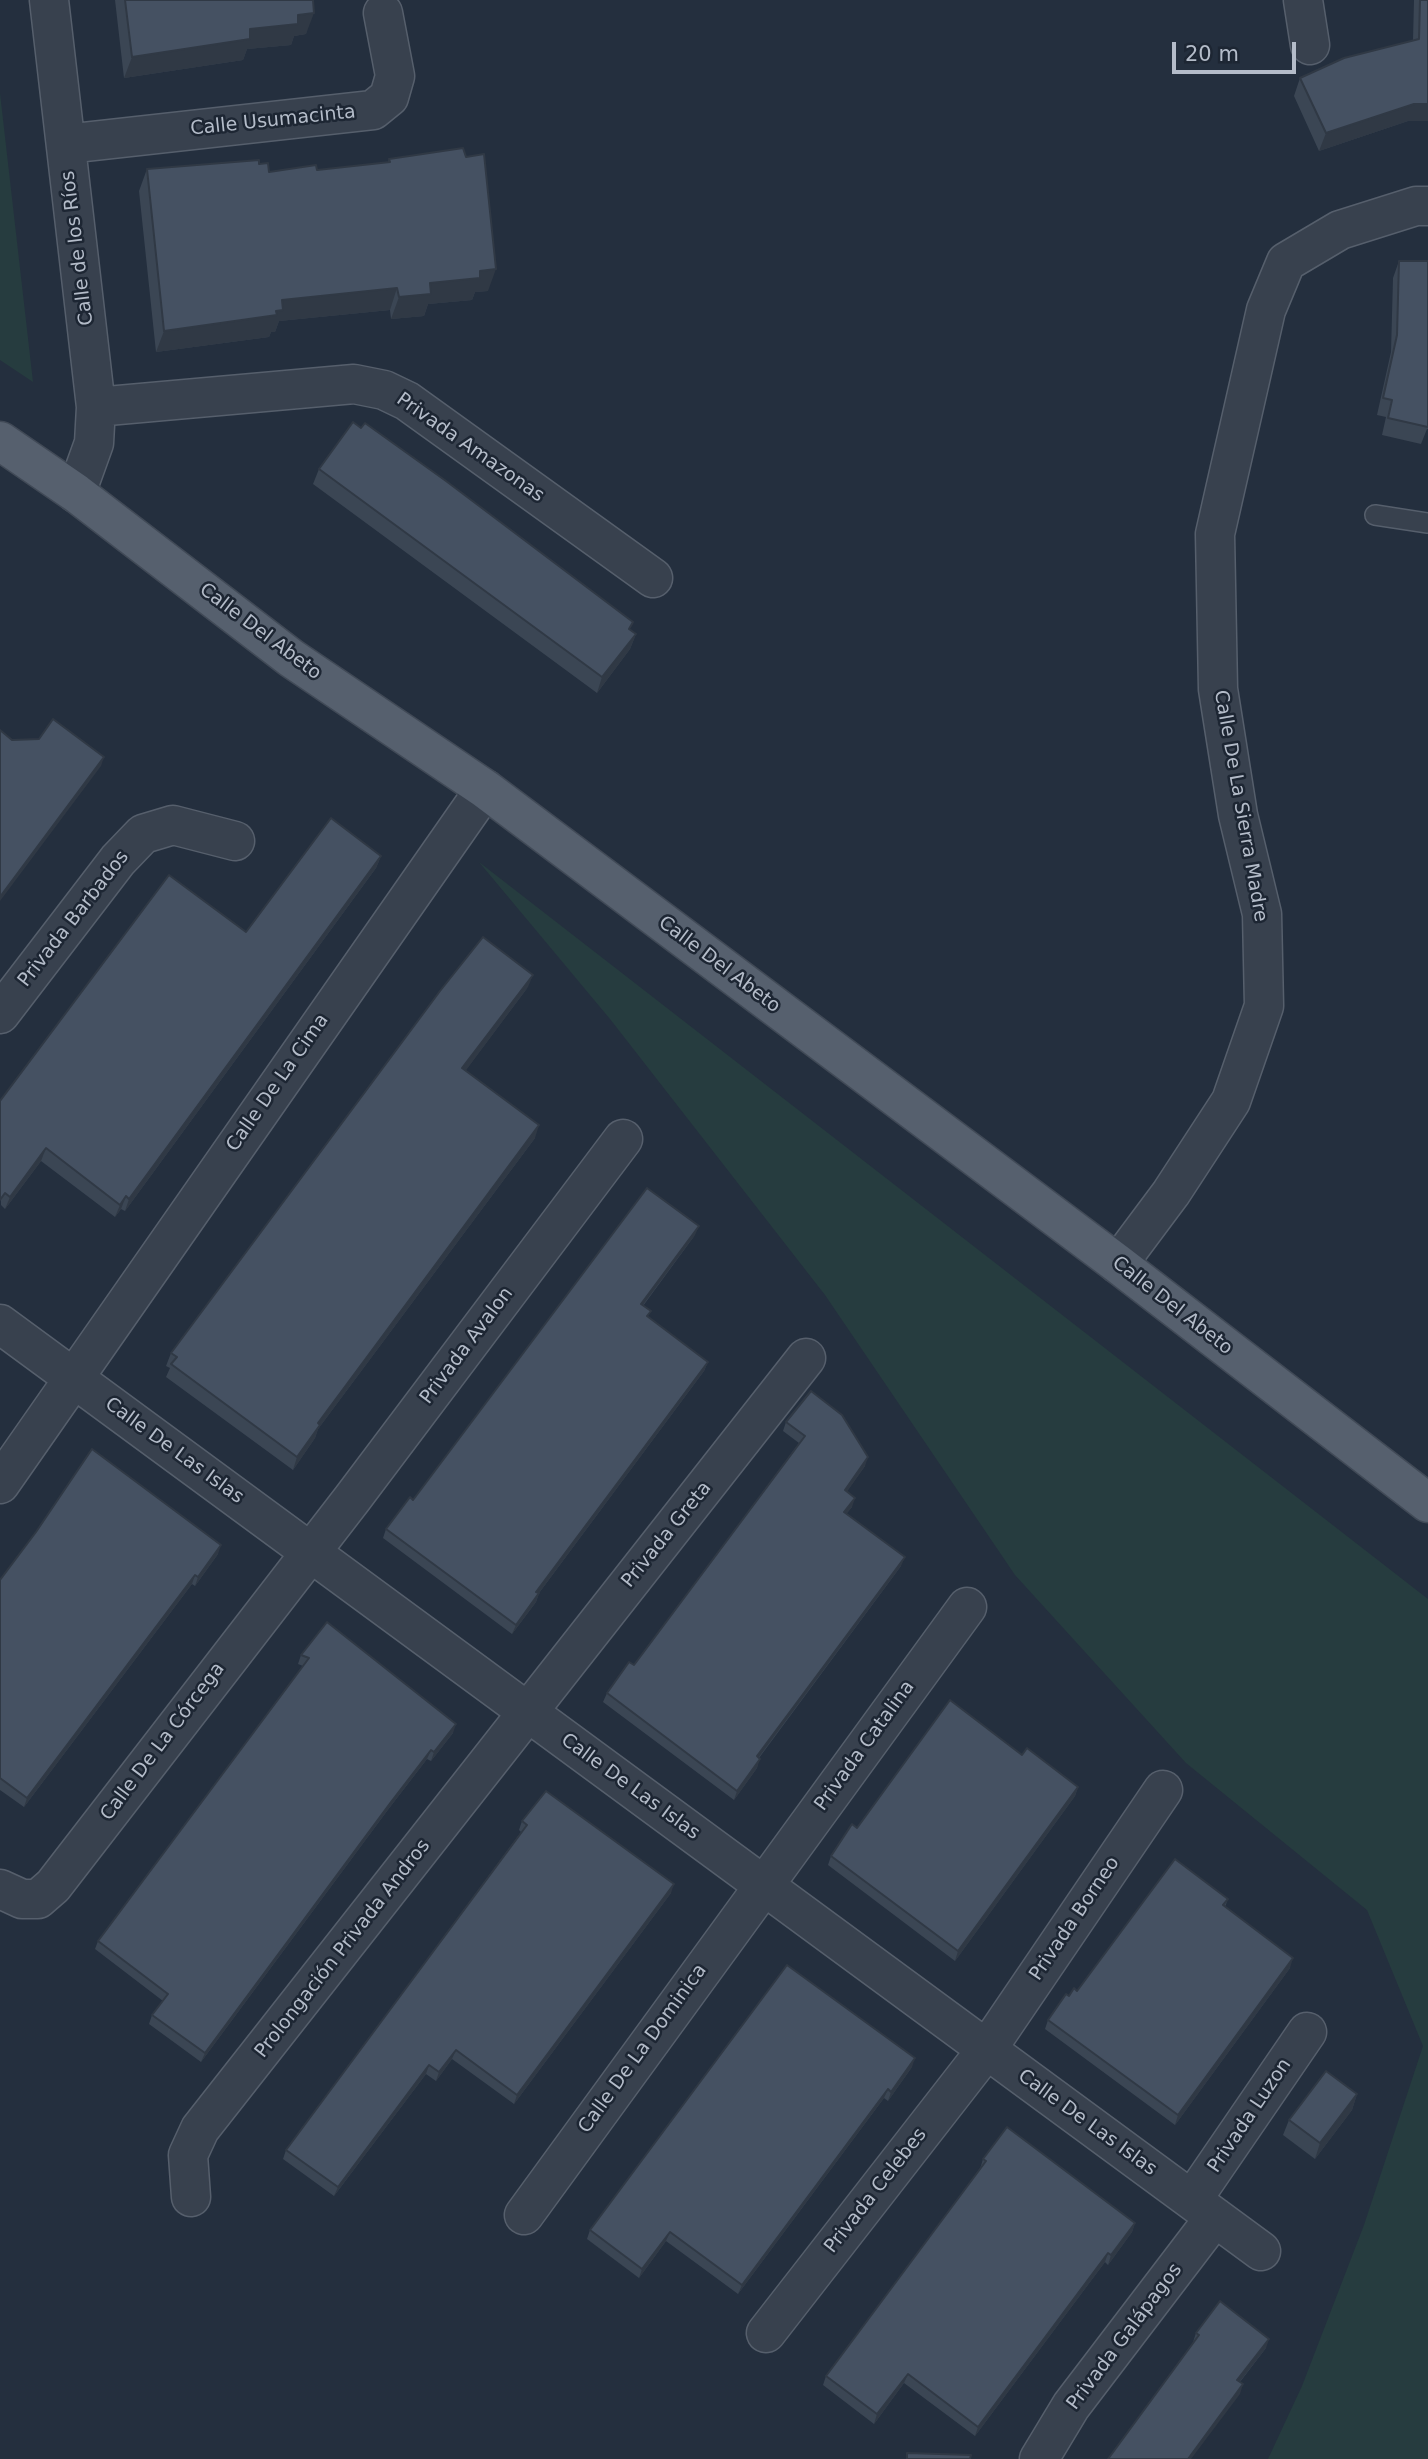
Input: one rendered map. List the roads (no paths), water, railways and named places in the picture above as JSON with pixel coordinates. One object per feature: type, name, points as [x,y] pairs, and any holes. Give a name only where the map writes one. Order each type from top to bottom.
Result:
[{"type":"main road","name":"Calle Del Abeto","points":[[0,441],[76,493],[291,658],[485,789],[1118,1264],[1428,1503]]},
{"type":"street","name":"Calle de los Ríos","points":[[49,0],[96,407],[94,443],[76,493]]},
{"type":"street","points":[[1303,0],[1310,45]]},
{"type":"street","name":"Calle Usumacinta","points":[[66,144],[373,110],[389,97],[395,76],[383,13]]},
{"type":"street","name":"Calle De La Sierra Madre","points":[[1118,1264],[1171,1193],[1231,1101],[1264,1006],[1262,914],[1238,815],[1218,689],[1214,534],[1266,310],[1286,262],[1340,230],[1416,206],[1428,206]]},
{"type":"street","name":"Privada Amazonas","points":[[96,407],[354,384],[384,390],[407,401],[653,578]]},
{"type":"street","name":"Calle De La Cima","points":[[0,1484],[485,789]]},
{"type":"street","name":"Privada Barbados","points":[[0,1014],[118,860],[144,834],[173,825],[235,841]]},
{"type":"street","name":"Privada Avalon","points":[[310,1551],[623,1139]]},
{"type":"street","name":"Calle De Las Islas","points":[[0,1324],[1261,2250]]},
{"type":"street","name":"Privada Greta","points":[[528,1712],[806,1358]]},
{"type":"street","name":"Calle De La Córcega","points":[[0,1889],[22,1899],[38,1899],[53,1886],[310,1551]]},
{"type":"street","name":"Privada Catalina","points":[[762,1884],[967,1607]]},
{"type":"street","name":"Prolongación Privada Andros","points":[[191,2197],[188,2155],[200,2129],[528,1712]]},
{"type":"street","name":"Privada Borneo","points":[[987,2049],[1163,1790]]},
{"type":"street","name":"Calle De La Dominica","points":[[524,2215],[762,1884]]},
{"type":"street","name":"Privada Luzon","points":[[1203,2209],[1307,2032]]},
{"type":"street","name":"Privada Celebes","points":[[766,2333],[987,2049]]},
{"type":"street","name":"Privada Galápagos","points":[[1039,2459],[1071,2406],[1203,2209]]},
{"type":"lane","points":[[1375,515],[1428,523]]}]
